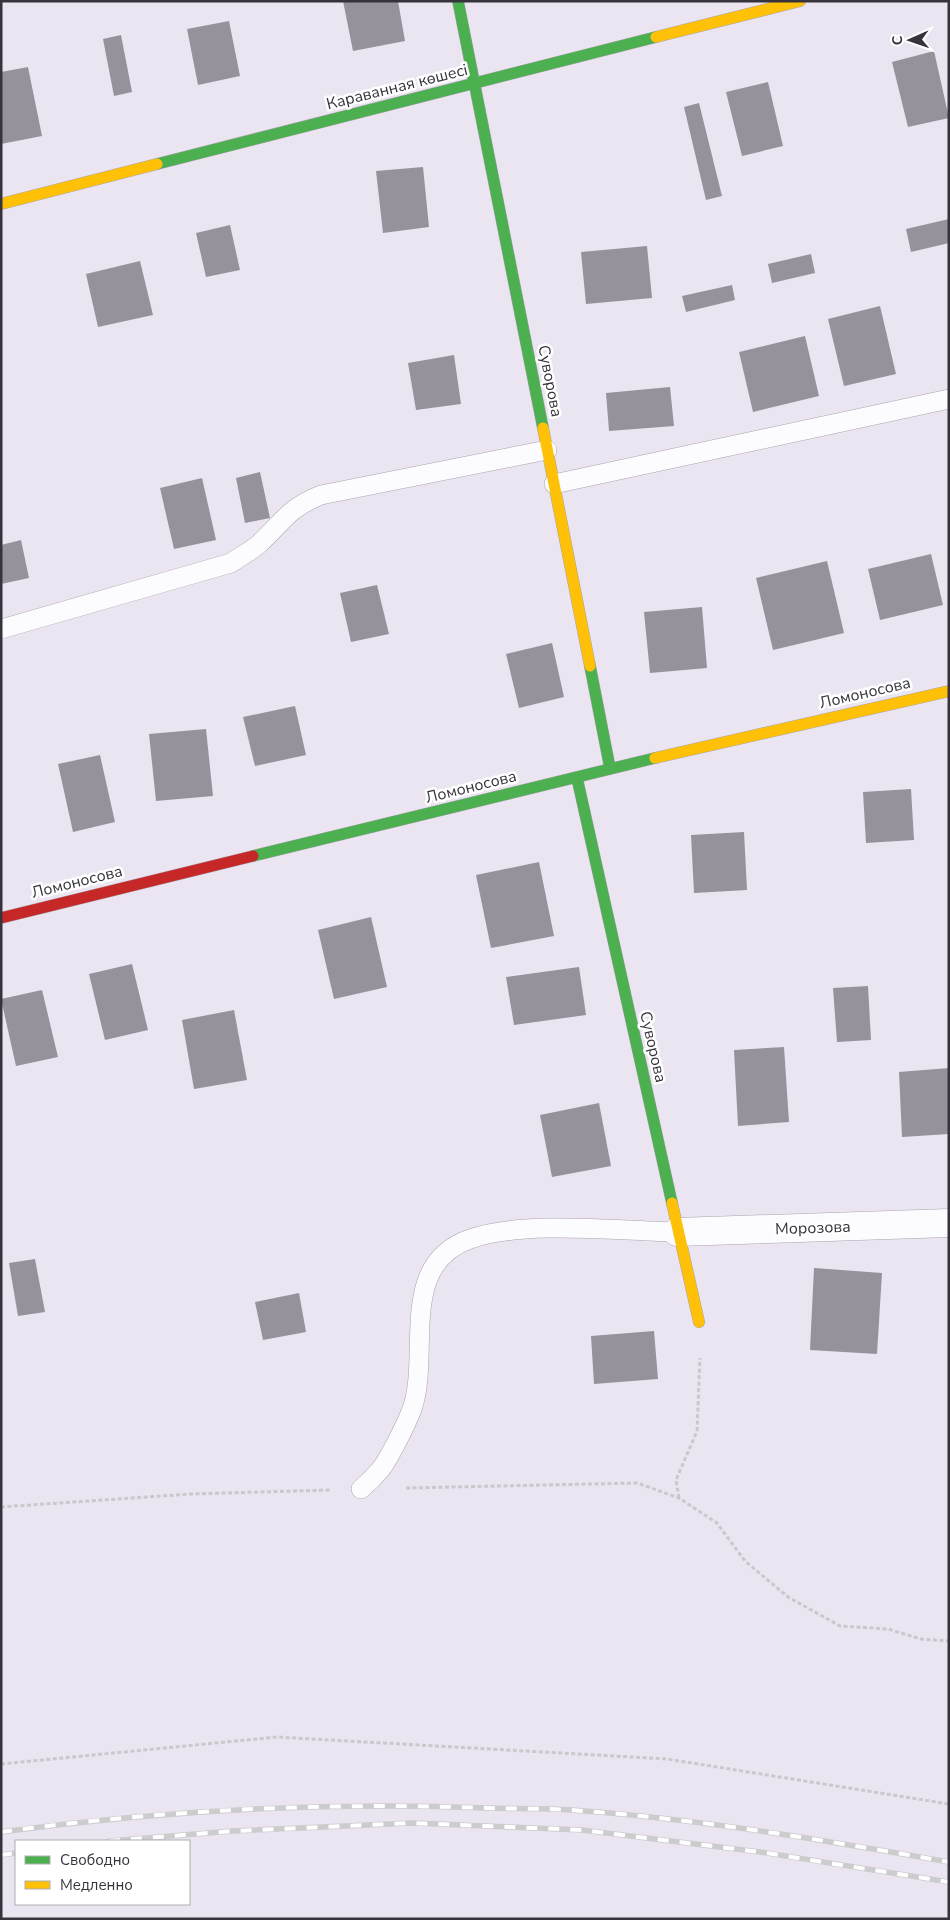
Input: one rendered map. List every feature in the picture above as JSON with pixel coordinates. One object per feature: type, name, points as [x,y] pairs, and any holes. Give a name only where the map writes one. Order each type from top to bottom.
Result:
[{"type":"street","name":"Суворова","points":[[458,1],[610,768]]},
{"type":"street","name":"Караванная көшесі","points":[[1,204],[800,1]]},
{"type":"street","name":"Ломоносова","points":[[1,918],[577,778],[610,768],[949,691]]},
{"type":"street","name":"Суворова","points":[[577,778],[699,1322]]},
{"type":"street","name":"Морозова","points":[[678,1232],[949,1223]]},
{"type":"lane","points":[[554,484],[949,399]]},
{"type":"lane","points":[[1,629],[231,563],[259,544],[282,518],[300,504],[321,495],[547,450]]},
{"type":"lane","points":[[361,1489],[382,1469],[413,1406],[418,1367],[421,1296],[429,1274],[442,1256],[470,1239],[514,1231],[557,1229],[678,1232]]},
{"type":"path","points":[[679,1498],[676,1480],[697,1431],[699,1322]]},
{"type":"path","points":[[1,1507],[190,1494],[638,1483],[679,1498],[717,1523],[745,1561],[788,1597],[840,1626],[888,1628],[921,1639],[949,1641]]},
{"type":"path","points":[[1,1764],[277,1737],[667,1759],[949,1804]]},
{"type":"building","points":[[343,1],[398,1],[405,41],[353,51]]},
{"type":"building","points":[[229,21],[240,76],[198,85],[187,29]]},
{"type":"building","points":[[121,35],[132,92],[114,96],[103,39]]},
{"type":"building","points":[[934,51],[949,118],[908,127],[892,62]]},
{"type":"building","points":[[28,67],[42,136],[1,144],[1,72]]},
{"type":"building","points":[[768,82],[783,146],[742,156],[726,92]]},
{"type":"building","points":[[699,103],[722,196],[706,200],[684,107]]},
{"type":"building","points":[[423,167],[429,227],[383,233],[376,171]]},
{"type":"building","points":[[949,219],[949,243],[911,252],[906,229]]},
{"type":"building","points":[[230,225],[240,270],[206,277],[196,233]]},
{"type":"building","points":[[647,246],[652,298],[586,304],[581,252]]},
{"type":"building","points":[[811,254],[815,273],[772,283],[768,264]]},
{"type":"building","points":[[140,261],[153,315],[98,327],[86,274]]},
{"type":"building","points":[[732,285],[735,300],[686,312],[682,296]]},
{"type":"building","points":[[880,306],[896,374],[844,386],[828,319]]},
{"type":"building","points":[[805,336],[819,396],[753,412],[739,352]]},
{"type":"building","points":[[454,355],[461,404],[416,410],[408,363]]},
{"type":"building","points":[[670,387],[674,426],[609,431],[606,393]]},
{"type":"building","points":[[260,472],[270,518],[245,523],[236,478]]},
{"type":"building","points":[[202,478],[216,540],[174,549],[160,488]]},
{"type":"building","points":[[21,540],[29,578],[1,584],[1,545]]},
{"type":"building","points":[[931,554],[943,605],[880,620],[868,569]]},
{"type":"building","points":[[827,561],[844,633],[773,650],[756,578]]},
{"type":"building","points":[[377,585],[389,634],[351,642],[340,593]]},
{"type":"building","points":[[702,607],[707,668],[650,673],[644,612]]},
{"type":"building","points":[[552,643],[564,697],[519,708],[506,654]]},
{"type":"building","points":[[295,706],[306,755],[255,766],[243,717]]},
{"type":"building","points":[[206,729],[213,796],[156,801],[149,734]]},
{"type":"building","points":[[100,755],[115,822],[73,832],[58,764]]},
{"type":"building","points":[[911,789],[914,840],[866,843],[863,792]]},
{"type":"building","points":[[744,832],[747,890],[694,893],[691,835]]},
{"type":"building","points":[[539,862],[554,936],[491,948],[476,875]]},
{"type":"building","points":[[371,917],[387,987],[334,999],[318,930]]},
{"type":"building","points":[[132,964],[148,1030],[105,1040],[89,974]]},
{"type":"building","points":[[579,967],[586,1015],[514,1025],[506,977]]},
{"type":"building","points":[[868,986],[871,1040],[837,1042],[833,988]]},
{"type":"building","points":[[42,990],[58,1057],[16,1066],[1,999]]},
{"type":"building","points":[[234,1010],[247,1080],[194,1089],[182,1020]]},
{"type":"building","points":[[784,1047],[789,1122],[738,1126],[734,1050]]},
{"type":"building","points":[[949,1068],[949,1134],[902,1137],[899,1072]]},
{"type":"building","points":[[599,1103],[611,1166],[552,1177],[540,1115]]},
{"type":"building","points":[[35,1259],[45,1312],[18,1316],[9,1263]]},
{"type":"building","points":[[814,1268],[882,1273],[877,1354],[810,1350]]},
{"type":"building","points":[[299,1293],[306,1332],[263,1340],[255,1302]]},
{"type":"building","points":[[654,1331],[658,1379],[594,1384],[591,1336]]},
{"type":"railway","points":[[1,1832],[122,1818],[305,1807],[427,1806],[548,1809],[630,1815],[722,1826],[949,1862]]},
{"type":"railway","points":[[121,1840],[233,1831],[412,1823],[582,1830],[760,1852],[949,1882]]},
{"type":"railway","points":[[1,1855],[15,1853]]},
{"type":"traffic: fast","points":[[458,1],[543,428]]},
{"type":"traffic: fast","points":[[157,164],[656,37]]},
{"type":"traffic: fast","points":[[590,666],[610,768]]},
{"type":"traffic: fast","points":[[253,856],[655,758]]},
{"type":"traffic: fast","points":[[577,778],[672,1203]]},
{"type":"traffic: slow","points":[[656,37],[800,1]]},
{"type":"traffic: slow","points":[[1,204],[157,164]]},
{"type":"traffic: slow","points":[[543,428],[590,666]]},
{"type":"traffic: slow","points":[[655,758],[949,691]]},
{"type":"traffic: slow","points":[[672,1203],[699,1322]]},
{"type":"traffic: jam","points":[[1,918],[253,856]]}]
